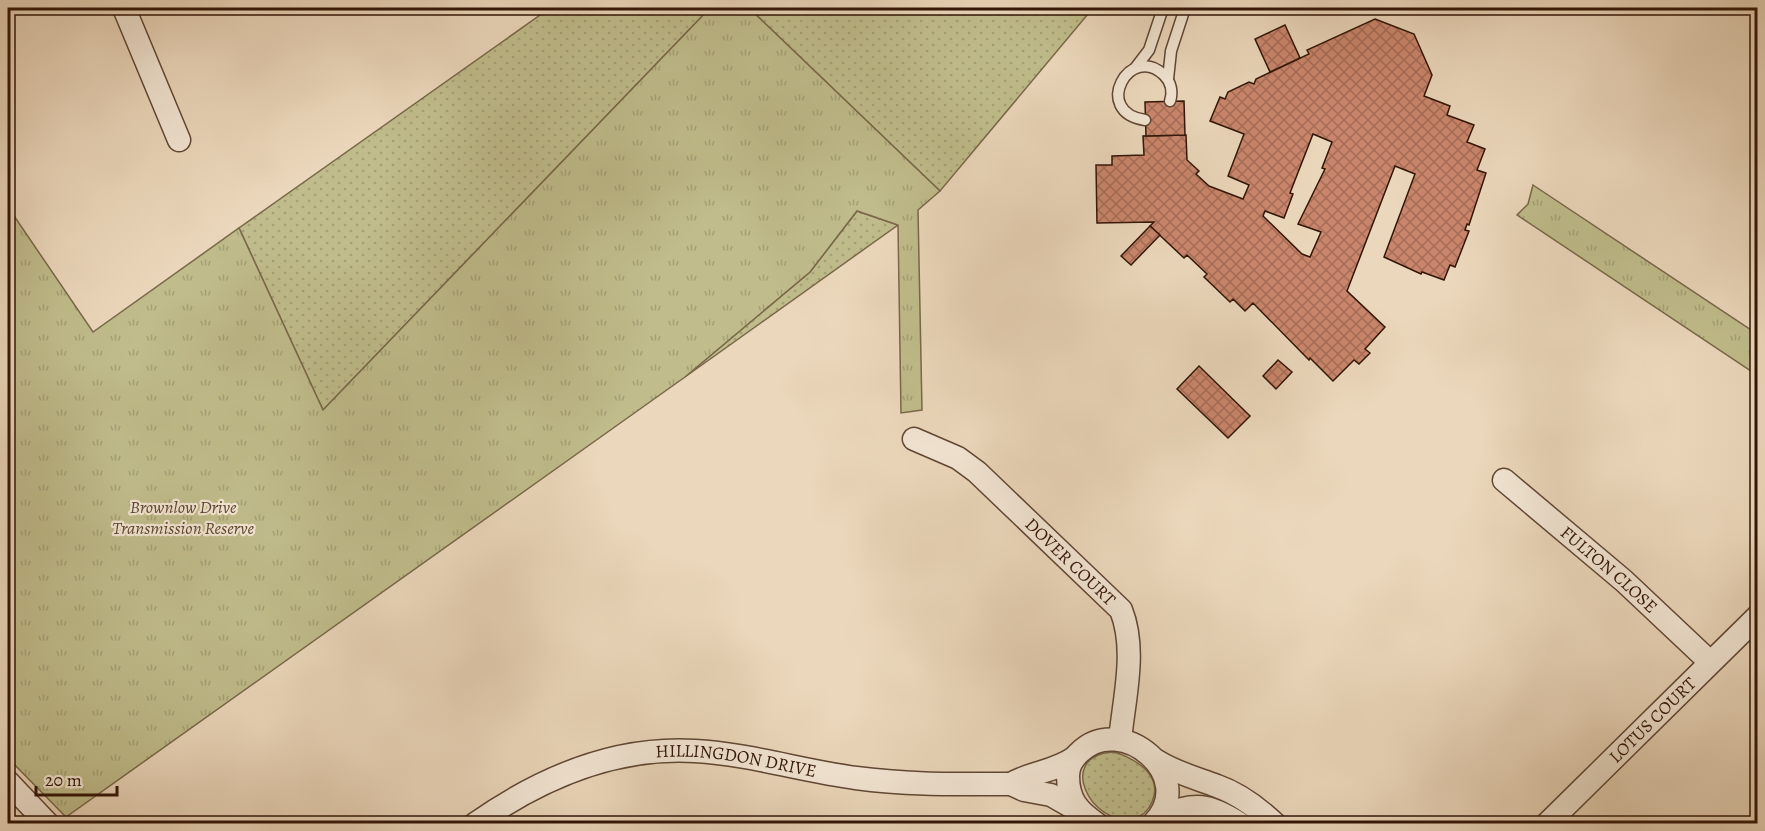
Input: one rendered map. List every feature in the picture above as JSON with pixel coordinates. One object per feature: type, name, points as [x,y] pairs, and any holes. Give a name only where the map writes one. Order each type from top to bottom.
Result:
[{"type":"street","points":[[124,8],[179,140]]},
{"type":"street","name":"DOVER COURT","points":[[914,439],[950,454],[977,472],[1121,610],[1126,622],[1129,648],[1120,740]]},
{"type":"street","name":"FULTON CLOSE","points":[[1504,480],[1624,581],[1710,662]]},
{"type":"street","name":"LOTUS COURT","points":[[1547,824],[1758,616]]},
{"type":"street","name":"HILLINGDON DRIVE","points":[[1011,784],[1022,778],[1055,769],[1096,741],[1111,738],[1120,740]]},
{"type":"street","points":[[1120,740],[1184,775],[1233,794],[1275,824]]},
{"type":"street","name":"HILLINGDON DRIVE","points":[[475,824],[538,784],[573,770],[615,758],[657,752],[695,751],[860,779],[1011,784],[1024,790],[1051,795],[1088,817]]},
{"type":"street","points":[[1074,758],[1068,772],[1071,800],[1088,817]]},
{"type":"street","points":[[1156,761],[1165,772],[1168,784],[1167,801],[1157,820]]},
{"type":"street","points":[[8,782],[48,824]]},
{"type":"street","points":[[1157,820],[1179,809],[1203,806],[1214,808],[1240,824]]},
{"type":"lane","points":[[1145,120],[1130,115],[1119,102],[1119,85],[1149,50],[1163,8]]},
{"type":"lane","points":[[1170,101],[1171,88],[1168,79],[1171,51],[1185,8]]},
{"type":"lane","points":[[1136,67],[1154,68],[1168,79]]},
{"type":"green space","points":[[550,8],[710,8],[323,410],[239,228]]},
{"type":"green space","name":"Brownlow Drive Transmission Reserve","points":[[710,8],[749,8],[940,191],[918,210],[922,410],[901,413],[898,225],[857,211],[810,272],[685,377],[66,817],[8,758],[8,207],[93,332],[239,228],[323,410]]},
{"type":"green space","points":[[749,8],[1093,8],[940,191]]},
{"type":"green space","points":[[1533,185],[1757,334],[1757,375],[1517,215],[1528,204]]},
{"type":"green space","points":[[857,211],[898,225],[685,377],[810,272]]},
{"type":"green space","points":[[1112,752],[1138,763],[1153,781],[1152,801],[1149,808],[1139,817],[1117,818],[1104,812],[1093,802],[1086,790],[1083,777],[1085,766],[1095,757]]},
{"type":"building","points":[[1375,19],[1414,34],[1432,75],[1424,96],[1450,106],[1447,115],[1474,125],[1467,142],[1485,149],[1477,170],[1486,173],[1469,225],[1467,224],[1465,230],[1469,231],[1455,267],[1450,265],[1444,280],[1422,272],[1421,274],[1384,257],[1415,174],[1395,166],[1347,291],[1385,327],[1365,349],[1370,353],[1359,364],[1354,360],[1333,381],[1253,303],[1245,311],[1233,299],[1230,302],[1204,277],[1207,274],[1187,255],[1184,258],[1150,226],[1154,222],[1097,223],[1096,165],[1112,165],[1112,156],[1144,155],[1143,136],[1186,135],[1187,160],[1199,171],[1196,174],[1209,186],[1243,199],[1249,185],[1228,176],[1244,134],[1210,121],[1220,97],[1225,99],[1228,92],[1249,82],[1254,84],[1256,79],[1309,54],[1307,50]],"holes":[[[1313,134],[1332,142],[1322,168],[1325,169],[1298,224],[1321,232],[1310,257],[1302,254],[1263,216],[1265,211],[1284,218],[1293,194],[1290,193]]]},
{"type":"building","points":[[1285,25],[1300,58],[1270,72],[1255,39]]},
{"type":"building","points":[[1184,101],[1185,135],[1146,136],[1145,102]]},
{"type":"building","points":[[1150,226],[1160,235],[1131,265],[1121,256]]},
{"type":"building","points":[[1278,360],[1292,372],[1276,389],[1263,376]]},
{"type":"building","points":[[1199,366],[1250,416],[1228,438],[1177,389]]}]
